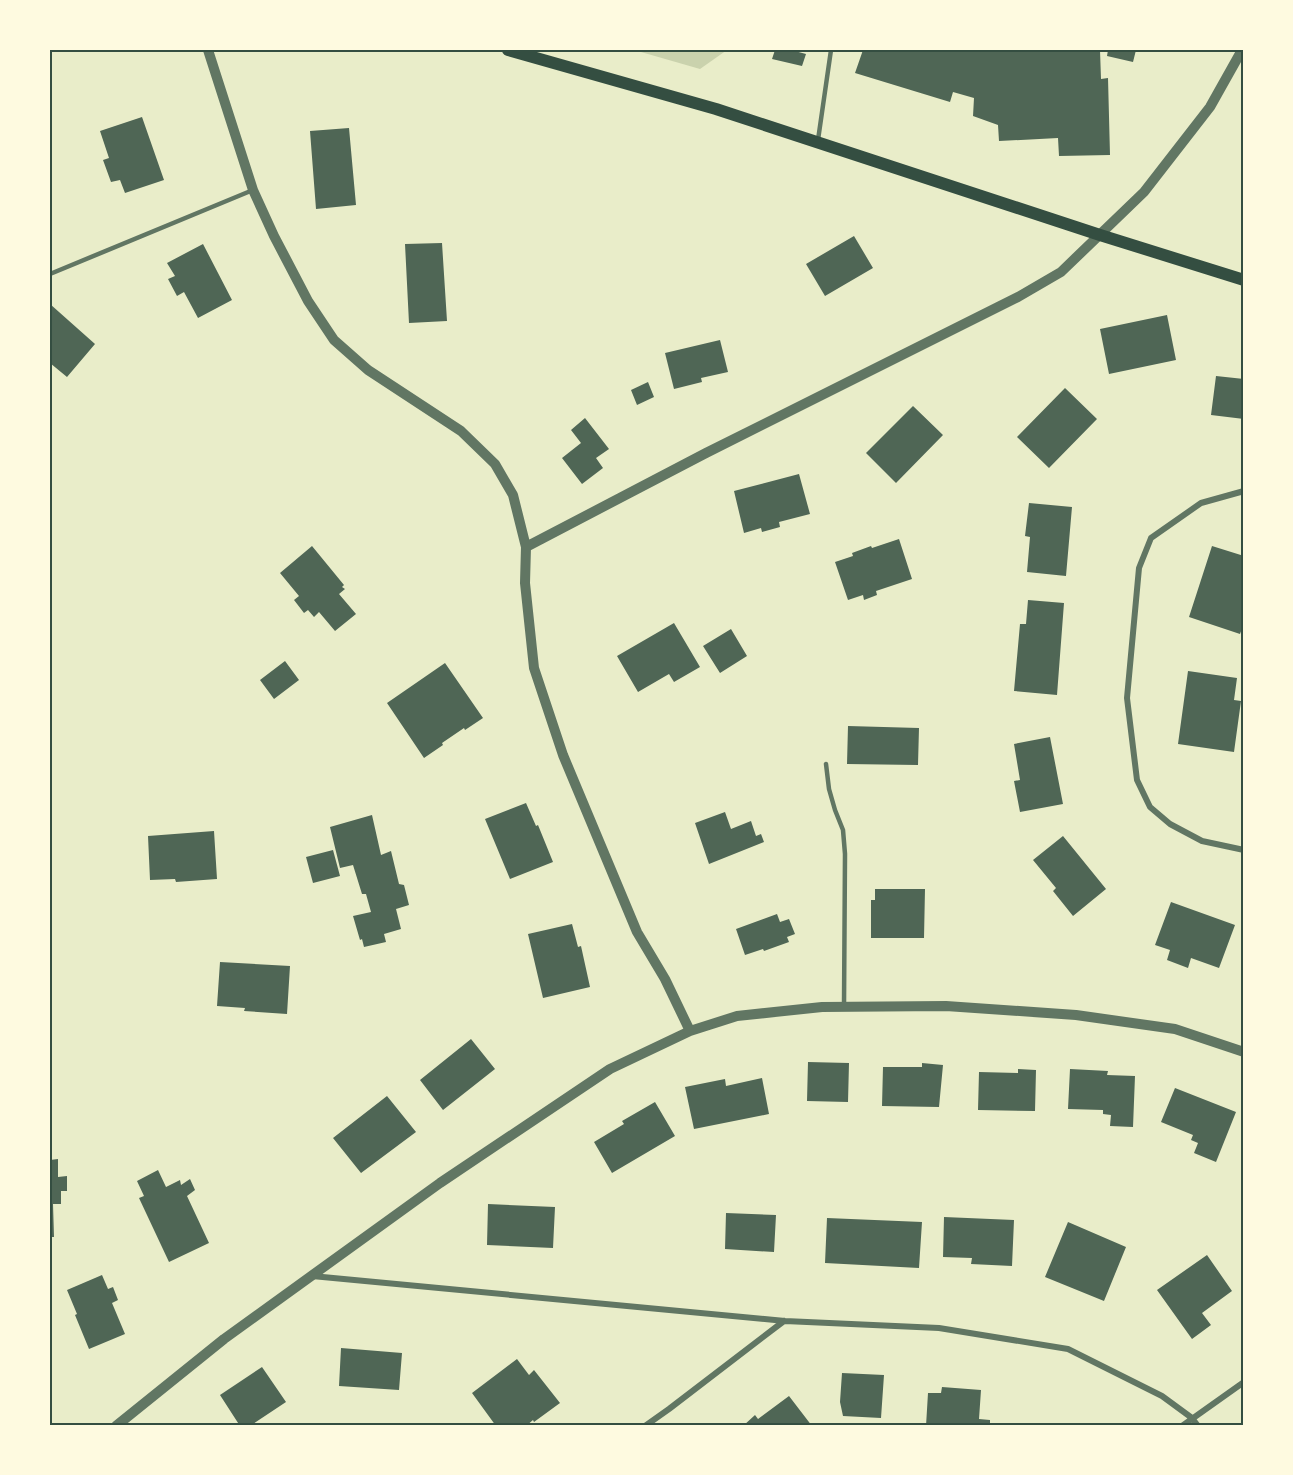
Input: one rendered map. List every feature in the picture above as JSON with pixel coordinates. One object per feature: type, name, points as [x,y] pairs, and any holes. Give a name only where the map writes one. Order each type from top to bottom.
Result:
[{"type":"main road","points":[[508,50],[716,110],[1244,280]]},
{"type":"street","points":[[208,50],[253,190],[303,291],[334,340],[368,370],[461,430],[495,464],[513,495],[526,547],[525,583],[534,668],[563,755],[636,932],[665,979],[690,1031]]},
{"type":"street","points":[[526,547],[706,453],[1018,297],[1061,272],[1143,192],[1210,106],[1242,50]]},
{"type":"street","points":[[1244,491],[1201,503],[1151,538],[1140,568],[1127,698],[1137,780],[1150,807],[1170,824],[1202,841],[1244,850]]},
{"type":"street","points":[[116,1425],[224,1339],[440,1183],[610,1070],[690,1031],[737,1016],[844,1006],[946,1006],[1076,1015],[1175,1029],[1244,1052]]},
{"type":"street","points":[[311,1276],[784,1321],[939,1328],[1068,1349],[1162,1396],[1198,1425]]},
{"type":"street","points":[[645,1425],[784,1321]]},
{"type":"street","points":[[1182,1425],[1244,1383]]},
{"type":"lane","points":[[818,142],[831,50]]},
{"type":"lane","points":[[50,274],[253,190]]},
{"type":"lane","points":[[826,764],[829,789],[843,830],[844,1006]]},
{"type":"green space","points":[[634,50],[727,50],[700,69]]},
{"type":"building","points":[[775,50],[791,50],[806,54],[802,66],[772,59]]},
{"type":"building","points":[[863,50],[1100,50],[1101,79],[1108,78],[1110,155],[1059,156],[1058,138],[999,141],[998,125],[973,116],[974,98],[953,92],[950,102],[855,73]]},
{"type":"building","points":[[1108,50],[1136,50],[1133,62],[1107,56]]},
{"type":"building","points":[[142,117],[164,180],[125,193],[120,180],[111,182],[103,160],[109,158],[100,131]]},
{"type":"building","points":[[349,128],[356,205],[316,209],[310,131]]},
{"type":"building","points":[[854,236],[873,268],[825,296],[806,264]]},
{"type":"building","points":[[442,243],[447,321],[409,323],[405,244]]},
{"type":"building","points":[[203,244],[232,300],[198,318],[184,292],[177,296],[168,279],[175,276],[167,263]]},
{"type":"building","points":[[50,304],[95,344],[67,377],[50,363]]},
{"type":"building","points":[[1167,315],[1176,360],[1109,374],[1100,329]]},
{"type":"building","points":[[720,340],[728,372],[701,378],[702,382],[674,389],[665,353]]},
{"type":"building","points":[[1216,376],[1244,379],[1244,419],[1211,415]]},
{"type":"building","points":[[648,382],[654,397],[637,405],[631,390]]},
{"type":"building","points":[[1065,388],[1097,419],[1049,468],[1017,437]]},
{"type":"building","points":[[913,406],[943,435],[896,483],[866,453]]},
{"type":"building","points":[[585,418],[609,449],[596,458],[603,468],[582,484],[562,458],[581,443],[571,430]]},
{"type":"building","points":[[799,474],[810,514],[779,522],[780,527],[762,532],[761,528],[744,533],[734,491]]},
{"type":"building","points":[[1029,503],[1072,507],[1066,576],[1027,572],[1030,537],[1025,536]]},
{"type":"building","points":[[899,539],[912,579],[876,591],[877,595],[864,600],[863,595],[848,600],[835,562],[853,556],[852,553],[871,546],[872,548]]},
{"type":"building","points":[[312,546],[344,585],[342,587],[345,589],[339,594],[356,614],[335,631],[319,612],[314,617],[308,610],[304,613],[294,600],[299,596],[280,573]]},
{"type":"building","points":[[1212,546],[1244,556],[1244,623],[1240,634],[1189,617]]},
{"type":"building","points":[[1028,600],[1064,603],[1057,695],[1014,691],[1020,624],[1026,624]]},
{"type":"building","points":[[674,623],[700,667],[674,682],[669,674],[638,692],[617,656]]},
{"type":"building","points":[[731,629],[747,656],[720,673],[703,646]]},
{"type":"building","points":[[285,661],[299,680],[274,699],[260,680]]},
{"type":"building","points":[[445,663],[483,718],[465,730],[464,728],[424,758],[387,703]]},
{"type":"building","points":[[1188,671],[1237,678],[1234,700],[1241,701],[1234,752],[1178,744]]},
{"type":"building","points":[[848,726],[919,728],[918,765],[847,764]]},
{"type":"building","points":[[1050,737],[1063,804],[1020,812],[1014,781],[1020,780],[1014,744]]},
{"type":"building","points":[[526,803],[553,862],[510,879],[485,819]]},
{"type":"building","points":[[725,812],[731,829],[751,821],[756,836],[761,834],[764,842],[709,864],[695,823]]},
{"type":"building","points":[[372,815],[381,855],[391,851],[399,884],[404,885],[409,905],[396,909],[401,929],[384,934],[386,942],[364,947],[353,916],[371,912],[366,894],[362,894],[353,865],[340,868],[330,827]]},
{"type":"building","points":[[214,831],[217,879],[176,882],[175,879],[150,880],[148,836]]},
{"type":"building","points":[[1063,836],[1106,889],[1073,916],[1053,891],[1056,888],[1033,860]]},
{"type":"building","points":[[333,850],[340,876],[313,883],[306,857]]},
{"type":"building","points":[[875,889],[925,889],[924,938],[871,938],[871,900],[875,900]]},
{"type":"building","points":[[1171,902],[1235,925],[1219,968],[1191,958],[1188,968],[1167,960],[1170,950],[1155,945]]},
{"type":"building","points":[[777,914],[780,922],[789,919],[795,934],[787,937],[789,942],[745,955],[736,929]]},
{"type":"building","points":[[572,924],[578,947],[581,946],[590,987],[543,998],[528,934]]},
{"type":"building","points":[[220,962],[290,966],[287,1014],[244,1011],[245,1008],[217,1006]]},
{"type":"building","points":[[471,1039],[495,1069],[443,1110],[420,1080]]},
{"type":"building","points":[[808,1062],[849,1063],[848,1102],[807,1101]]},
{"type":"building","points":[[922,1063],[943,1065],[939,1107],[882,1106],[883,1067],[922,1067]]},
{"type":"building","points":[[1018,1069],[1036,1070],[1035,1111],[978,1110],[979,1072],[1018,1073]]},
{"type":"building","points":[[1070,1069],[1108,1071],[1107,1075],[1135,1076],[1133,1127],[1110,1126],[1111,1115],[1103,1114],[1103,1110],[1068,1109]]},
{"type":"building","points":[[762,1078],[769,1114],[694,1129],[685,1087],[725,1079],[726,1086]]},
{"type":"building","points":[[1175,1088],[1236,1112],[1216,1162],[1194,1153],[1198,1143],[1191,1140],[1193,1135],[1161,1122]]},
{"type":"building","points":[[387,1096],[416,1132],[361,1173],[333,1138]]},
{"type":"building","points":[[655,1102],[675,1136],[612,1173],[594,1142],[624,1124],[622,1121]]},
{"type":"building","points":[[58,1159],[58,1177],[67,1176],[67,1191],[61,1191],[61,1204],[53,1204],[54,1237],[50,1237],[50,1160]]},
{"type":"building","points":[[158,1170],[166,1187],[180,1180],[181,1185],[190,1179],[195,1190],[187,1196],[209,1243],[169,1262],[139,1198],[144,1196],[137,1181]]},
{"type":"building","points":[[488,1204],[555,1207],[553,1248],[487,1245]]},
{"type":"building","points":[[726,1213],[776,1215],[774,1252],[725,1249]]},
{"type":"building","points":[[944,1217],[1014,1220],[1012,1266],[971,1264],[972,1258],[943,1257]]},
{"type":"building","points":[[827,1218],[922,1222],[919,1268],[825,1263]]},
{"type":"building","points":[[1068,1222],[1126,1247],[1104,1301],[1045,1277]]},
{"type":"building","points":[[1207,1255],[1232,1291],[1202,1313],[1211,1325],[1192,1339],[1157,1290]]},
{"type":"building","points":[[102,1275],[108,1289],[113,1287],[118,1300],[112,1303],[125,1334],[89,1349],[67,1290]]},
{"type":"building","points":[[341,1348],[402,1353],[399,1390],[339,1386]]},
{"type":"building","points":[[517,1359],[529,1375],[534,1370],[560,1403],[526,1426],[496,1426],[472,1393]]},
{"type":"building","points":[[262,1367],[286,1402],[250,1426],[240,1426],[220,1395]]},
{"type":"building","points":[[842,1373],[884,1375],[881,1418],[843,1416],[840,1402]]},
{"type":"building","points":[[942,1387],[981,1390],[979,1419],[990,1420],[990,1426],[926,1426],[928,1393],[941,1393]]},
{"type":"building","points":[[789,1396],[812,1426],[743,1426],[755,1415],[758,1419]]}]
